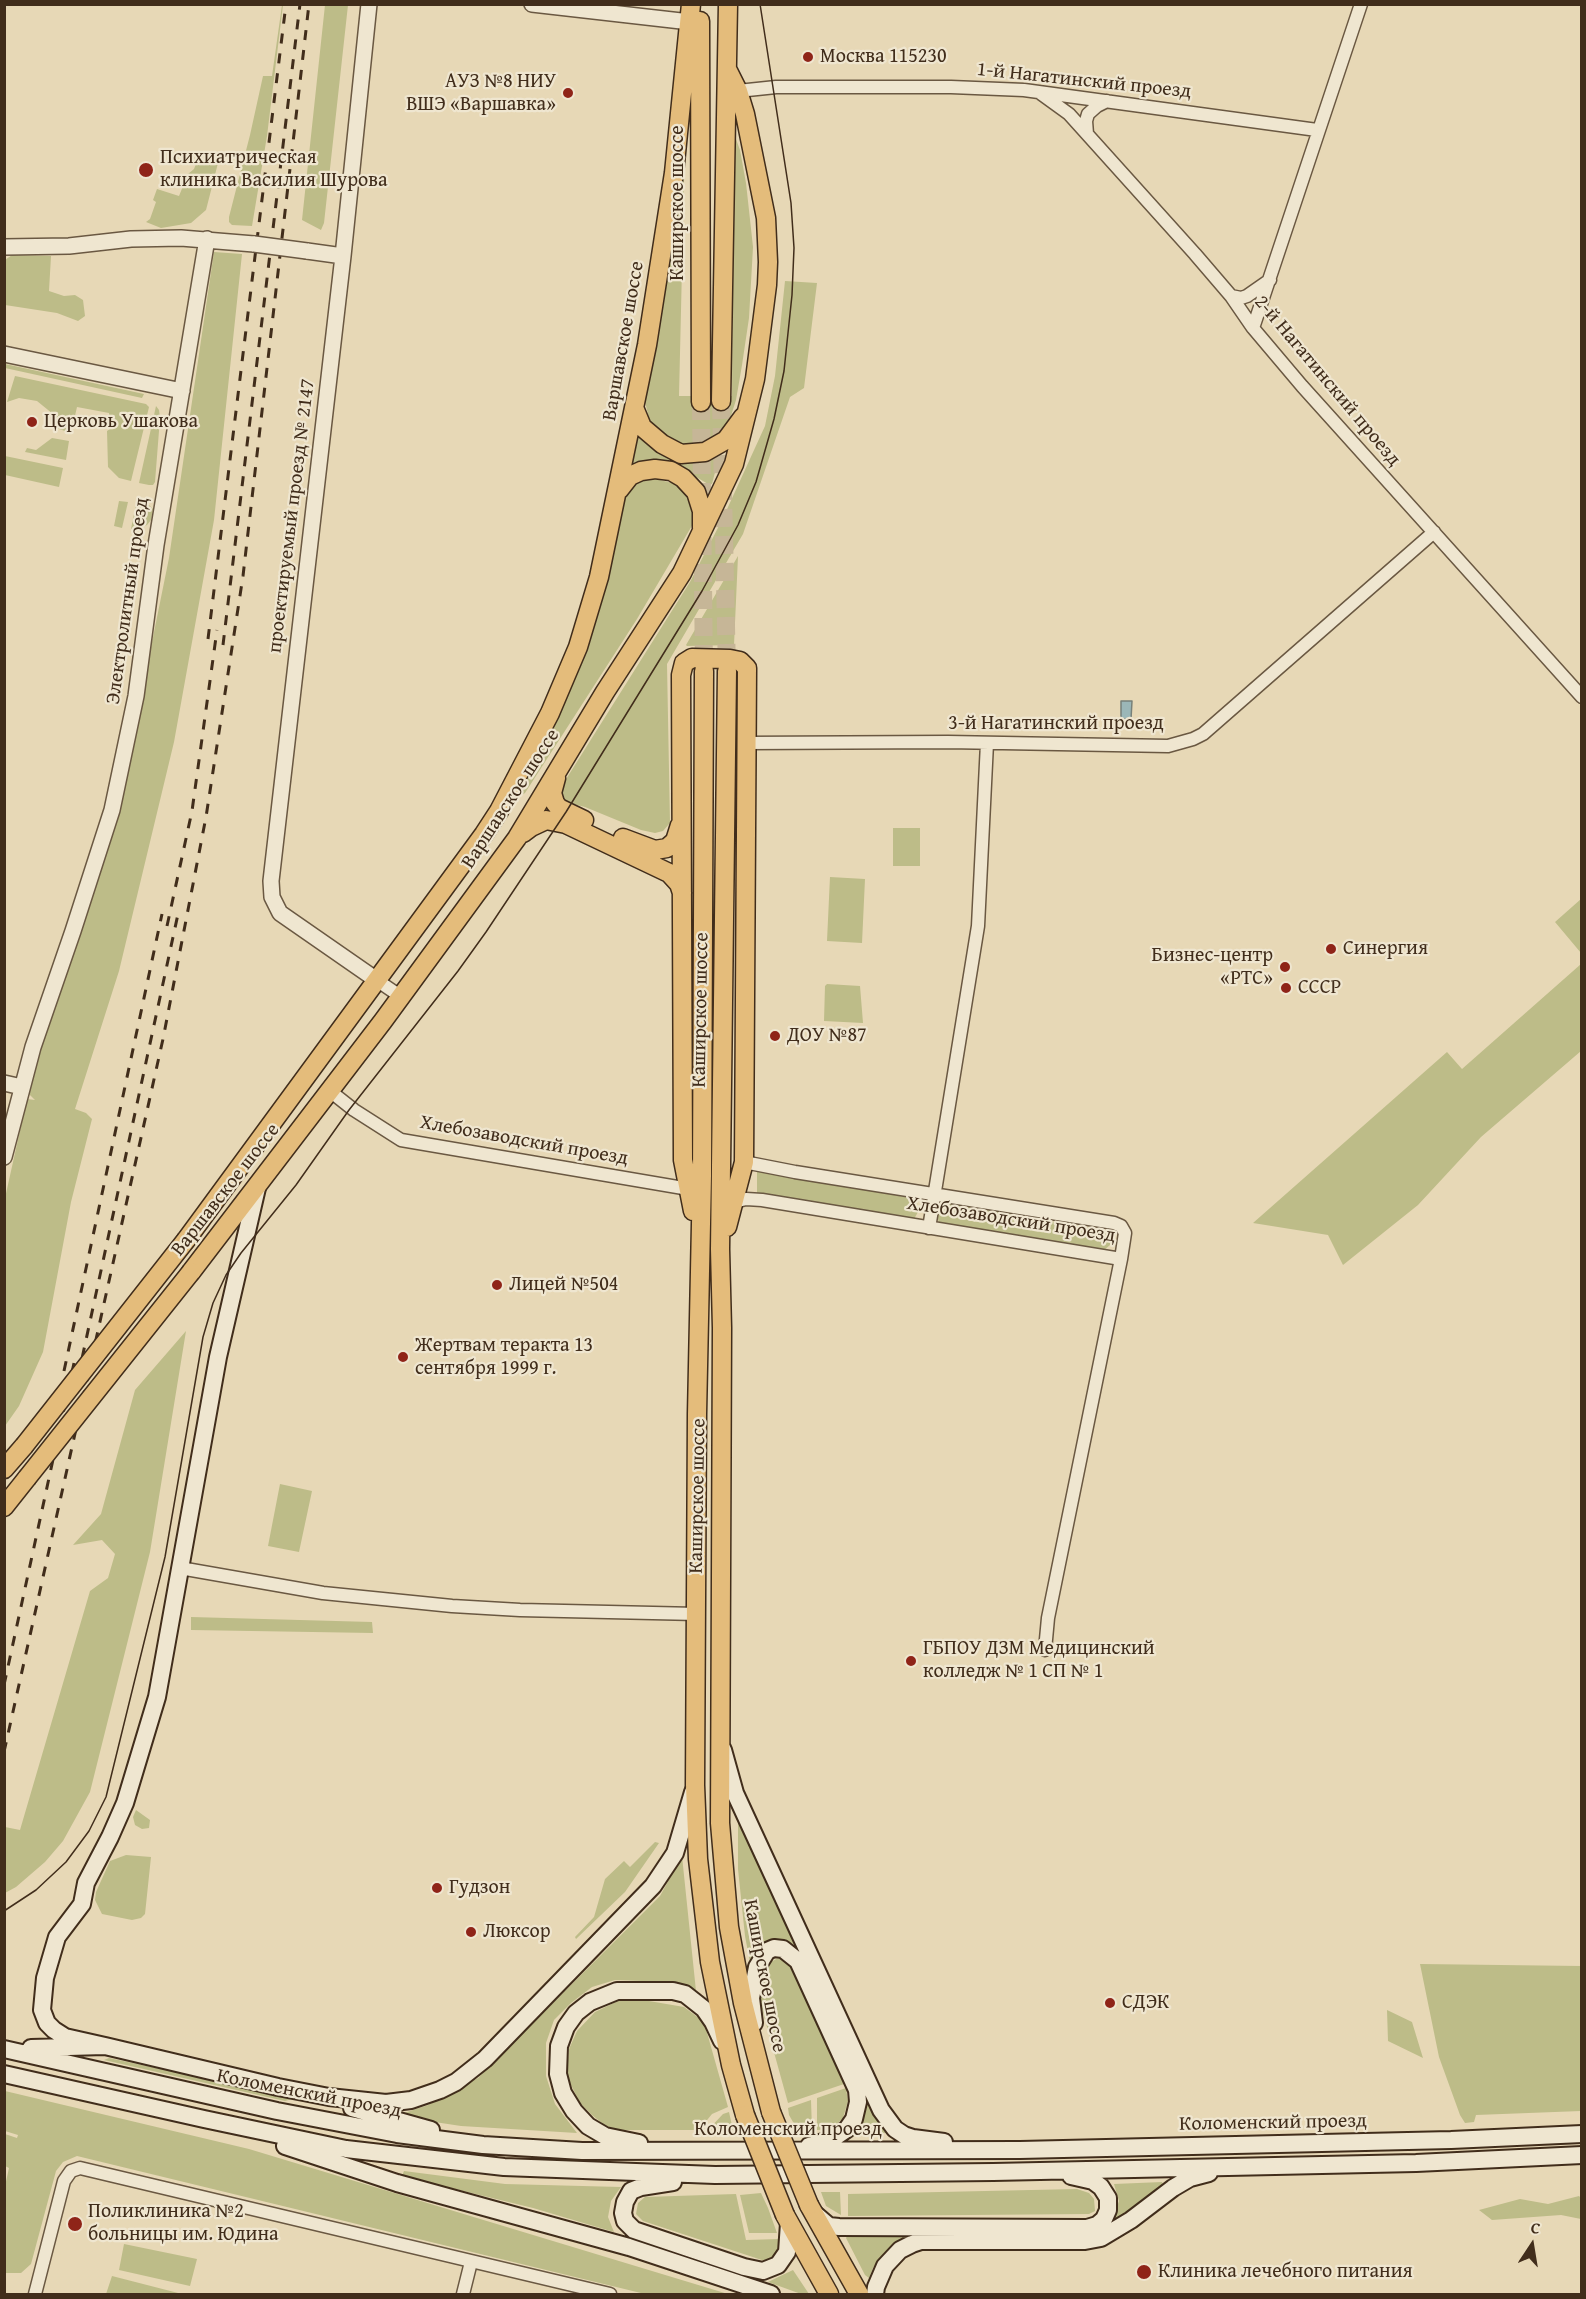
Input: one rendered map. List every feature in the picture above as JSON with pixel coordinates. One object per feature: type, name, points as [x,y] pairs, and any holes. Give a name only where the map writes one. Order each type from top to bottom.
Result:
[{"type":"main road","name":"Каширское шоссе","points":[[700,4],[701,402]]},
{"type":"main road","name":"Варшавское шоссе","points":[[4,1507],[257,1188],[517,838],[605,692],[682,573],[734,464],[755,379],[767,285],[766,218],[745,114],[727,69],[728,4]]},
{"type":"main road","name":"Варшавское шоссе","points":[[4,1469],[186,1240],[378,981],[499,811],[550,713],[581,637],[599,577],[635,410],[665,236],[690,13]]},
{"type":"main road","points":[[721,400],[727,69]]},
{"type":"main road","points":[[635,410],[642,427],[662,444],[681,454],[705,452],[726,440],[747,411]]},
{"type":"main road","points":[[619,490],[630,476],[641,471],[655,469],[671,471],[683,478],[696,492],[702,511],[702,530]]},
{"type":"main road","points":[[700,1257],[683,1160],[681,675],[684,663],[692,658],[730,658],[740,661],[747,668],[744,1162],[720,1249]]},
{"type":"main road","name":"Каширское шоссе","points":[[704,671],[695,1785],[698,1859],[710,1962],[745,2115],[787,2219],[829,2295]]},
{"type":"main road","name":"Каширское шоссе","points":[[727,671],[720,1249],[722,1328],[720,1823],[729,1927],[743,2003],[771,2112],[811,2208],[859,2295]]},
{"type":"main road","points":[[557,774],[552,793],[559,808],[641,846],[655,850],[667,848],[675,841],[681,820]]},
{"type":"main road","points":[[517,838],[531,827],[546,820],[566,824],[669,873],[680,884],[683,900]]},
{"type":"main road","points":[[257,1188],[218,1357],[157,1697],[124,1803],[110,1837],[86,1883],[82,1904],[63,1928],[50,1956],[42,1997],[42,2010],[47,2023],[65,2037],[278,2087],[329,2097],[386,2103],[411,2100],[456,2082],[485,2059],[653,1886],[675,1853],[695,1785]]},
{"type":"main road","points":[[719,1737],[735,1793],[881,2110],[895,2129],[913,2138],[1020,2150]]},
{"type":"main road","points":[[758,2063],[751,1998],[754,1974],[766,1951],[774,1948],[783,1949],[798,1962],[857,2090],[858,2102],[854,2119],[847,2129],[831,2140],[788,2151]]},
{"type":"main road","points":[[696,2152],[620,2140],[605,2136],[588,2126],[574,2111],[563,2093],[558,2074],[559,2046],[566,2027],[576,2013],[590,2002],[617,1991],[674,1991],[685,1994],[704,2009],[713,2022],[732,2065]]},
{"type":"main road","points":[[5,2049],[105,2046]]},
{"type":"main road","name":"Коломенский проезд","points":[[5,2049],[277,2111],[397,2134],[483,2145],[582,2151],[1020,2150],[1581,2134]]},
{"type":"main road","points":[[4,2074],[204,2120],[346,2149],[504,2167],[715,2175],[1268,2166],[1437,2162],[1581,2155]]},
{"type":"main road","points":[[4,2083],[40,2082]]},
{"type":"main road","points":[[278,2087],[483,2145]]},
{"type":"main road","points":[[204,2120],[397,2183],[629,2247],[771,2295]]},
{"type":"main road","points":[[875,2295],[880,2276],[888,2261],[900,2250],[916,2242],[1085,2241],[1101,2238],[1117,2230],[1190,2178],[1204,2173],[1268,2166]]},
{"type":"main road","points":[[811,2208],[825,2223],[839,2227],[1087,2228],[1104,2220],[1108,2210],[1108,2198],[1101,2187],[1093,2181],[1046,2171]]},
{"type":"main road","points":[[715,2175],[641,2187],[631,2191],[623,2212],[626,2221],[634,2230],[744,2267],[763,2271],[778,2265],[787,2252],[787,2219]]},
{"type":"street","name":"проектируемый проезд № 2147","points":[[369,4],[343,256],[270,882],[272,897],[280,913],[378,981]]},
{"type":"street","points":[[531,4],[690,13]]},
{"type":"street","points":[[1253,328],[1360,4]]},
{"type":"street","name":"1-й Нагатинский проезд","points":[[738,92],[776,87],[951,87],[1040,93],[1317,130]]},
{"type":"street","name":"2-й Нагатинский проезд","points":[[1040,93],[1069,114],[1231,296],[1253,328],[1581,698]]},
{"type":"street","points":[[1087,135],[1088,114],[1107,101]]},
{"type":"street","points":[[4,247],[69,246],[131,238],[207,239],[343,256]]},
{"type":"street","name":"Электролитный проезд","points":[[4,1156],[33,1047],[112,810],[136,696],[156,545],[207,239]]},
{"type":"street","points":[[1231,296],[1247,296],[1270,280]]},
{"type":"street","points":[[4,354],[182,391]]},
{"type":"street","name":"3-й Нагатинский проезд","points":[[745,743],[1168,746],[1193,739],[1203,734],[1434,532]]},
{"type":"street","points":[[929,1228],[978,927],[987,743]]},
{"type":"street","points":[[378,981],[400,996]]},
{"type":"street","points":[[4,1083],[22,1087]]},
{"type":"street","name":"Хлебозаводский проезд","points":[[330,1091],[400,1140],[689,1189]]},
{"type":"street","name":"Хлебозаводский проезд","points":[[734,1202],[746,1199],[762,1200],[1121,1260],[1125,1233],[1121,1226],[1114,1223],[763,1167],[744,1162]]},
{"type":"street","points":[[1046,1650],[1048,1618],[1121,1260]]},
{"type":"street","points":[[4,1462],[22,1448]]},
{"type":"street","points":[[180,1568],[323,1593],[452,1606],[698,1614]]},
{"type":"street","points":[[35,2295],[64,2181],[71,2171],[80,2168],[610,2295]]},
{"type":"street","points":[[463,2295],[471,2262]]},
{"type":"shaded area","points":[[282,5],[267,136],[252,226],[232,225],[229,217],[263,76],[272,76]]},
{"type":"shaded area","points":[[325,5],[348,5],[324,223],[321,230],[302,220]]},
{"type":"shaded area","points":[[733,131],[740,150],[746,183],[753,247],[749,318],[742,365],[736,400],[730,419],[723,430],[707,442],[697,446],[685,445],[676,443],[656,429],[649,419],[644,397],[661,314],[685,139],[679,396],[732,396]]},
{"type":"shaded area","points":[[198,159],[218,163],[206,210],[191,223],[161,228],[146,222],[150,219],[156,202],[153,200],[157,189],[179,196],[188,174],[194,169]]},
{"type":"shaded area","points":[[214,252],[242,254],[214,520],[174,742],[119,971],[75,1109],[86,1113],[92,1119],[71,1202],[43,1352],[19,1406],[5,1426],[5,1198],[27,1099],[35,1100],[26,1091],[118,810],[169,558]]},
{"type":"shaded area","points":[[12,255],[51,256],[49,291],[64,296],[75,295],[83,300],[85,316],[78,321],[57,313],[5,305],[5,260]]},
{"type":"shaded area","points":[[785,281],[817,283],[804,388],[790,397],[743,534],[667,664],[670,823],[663,831],[655,833],[641,830],[585,807],[565,802],[560,795],[563,784],[690,582],[723,518],[765,426],[775,376]]},
{"type":"shaded area","points":[[5,364],[144,394],[142,398],[5,368]]},
{"type":"shaded area","points":[[15,376],[146,404],[149,407],[131,481],[119,478],[108,467],[109,413],[77,407],[71,433],[56,428],[53,414],[37,401],[19,398],[7,402]]},
{"type":"shaded area","points":[[156,406],[160,418],[155,482],[149,485],[139,483]]},
{"type":"shaded area","points":[[636,436],[675,461],[708,460],[719,457],[712,484],[708,484],[681,468],[649,462],[631,463]]},
{"type":"shaded area","points":[[52,438],[69,441],[66,460],[25,452],[27,448],[36,450]]},
{"type":"shaded area","points":[[5,456],[63,468],[59,487],[5,475]]},
{"type":"shaded area","points":[[652,478],[676,484],[684,492],[691,503],[693,524],[637,619],[522,795],[517,792],[623,495],[631,485],[641,479]]},
{"type":"shaded area","points":[[119,501],[128,502],[122,528],[114,526]]},
{"type":"shaded area","points":[[136,504],[149,505],[153,509],[151,520],[139,529],[131,529]]},
{"type":"shaded area","points":[[738,556],[734,645],[687,646],[686,645]]},
{"type":"shaded area","points":[[893,828],[920,828],[920,866],[893,866]]},
{"type":"shaded area","points":[[830,877],[865,879],[862,943],[827,941]]},
{"type":"shaded area","points":[[1581,899],[1581,953],[1555,922]]},
{"type":"shaded area","points":[[1581,964],[1581,1051],[1481,1137],[1418,1205],[1343,1265],[1328,1235],[1253,1223],[1447,1052],[1462,1069]]},
{"type":"shaded area","points":[[827,984],[860,986],[863,1023],[824,1021],[825,986]]},
{"type":"shaded area","points":[[769,1171],[910,1198],[917,1202],[918,1212],[914,1219],[757,1195],[757,1172]]},
{"type":"shaded area","points":[[945,1203],[1102,1230],[1111,1236],[1110,1245],[1103,1251],[939,1224],[937,1214],[941,1205]]},
{"type":"shaded area","points":[[186,1331],[150,1552],[90,1792],[63,1841],[45,1862],[16,1887],[5,1893],[5,1827],[20,1830],[90,1591],[108,1578],[115,1554],[102,1540],[73,1545],[101,1514],[135,1390]]},
{"type":"shaded area","points":[[280,1484],[312,1491],[299,1552],[268,1546]]},
{"type":"shaded area","points":[[191,1617],[372,1622],[373,1633],[191,1630]]},
{"type":"shaded area","points":[[136,1810],[150,1820],[149,1828],[142,1829],[135,1825],[133,1817]]},
{"type":"shaded area","points":[[738,1817],[799,1947],[784,1940],[773,1941],[751,1968],[738,1869]]},
{"type":"shaded area","points":[[655,1842],[659,1843],[625,1892],[576,1939],[575,1937],[594,1917],[605,1879],[624,1861],[630,1867]]},
{"type":"shaded area","points":[[126,1855],[151,1857],[145,1914],[141,1918],[132,1920],[102,1914],[95,1900],[96,1892],[110,1861]]},
{"type":"shaded area","points":[[682,1856],[696,1991],[683,1984],[669,1982],[615,1980],[592,1987],[554,2020],[546,2043],[546,2076],[555,2104],[577,2133],[461,2126],[395,2116],[428,2105],[478,2078],[660,1896]]},
{"type":"shaded area","points":[[778,1958],[784,1959],[794,1967],[844,2084],[788,2103],[759,1998],[765,1969],[769,1963]]},
{"type":"shaded area","points":[[1420,1964],[1581,1966],[1581,2111],[1476,2115],[1474,2122],[1465,2123],[1439,2057]]},
{"type":"shaded area","points":[[618,2001],[649,2001],[684,2007],[704,2022],[728,2107],[712,2114],[699,2130],[618,2130],[608,2128],[592,2115],[580,2103],[569,2081],[567,2071],[569,2049],[577,2031],[595,2012]]},
{"type":"shaded area","points":[[1387,2010],[1412,2022],[1423,2058],[1388,2041]]},
{"type":"shaded area","points":[[109,2058],[283,2095],[292,2099],[285,2101],[104,2060]]},
{"type":"shaded area","points":[[846,2088],[848,2101],[843,2118],[832,2129],[817,2130],[817,2098]]},
{"type":"shaded area","points":[[5,2091],[249,2149],[728,2294],[645,2294],[77,2156],[63,2162],[56,2171],[31,2264],[21,2273],[5,2273],[5,2186],[9,2168],[5,2166],[5,2134],[17,2138],[18,2135],[5,2131]]},
{"type":"shaded area","points":[[811,2100],[812,2130],[802,2131],[793,2122],[788,2108]]},
{"type":"shaded area","points":[[868,2102],[881,2126],[886,2133],[856,2135]]},
{"type":"shaded area","points":[[729,2112],[733,2130],[708,2130],[723,2114]]},
{"type":"shaded area","points":[[404,2171],[505,2184],[621,2187],[611,2201],[608,2217],[614,2232],[533,2208],[402,2176]]},
{"type":"shaded area","points":[[1162,2182],[1163,2185],[1111,2224],[1119,2201],[1114,2184]]},
{"type":"shaded area","points":[[1077,2189],[1089,2193],[1094,2199],[1095,2211],[1089,2214],[848,2216],[848,2194]]},
{"type":"shaded area","points":[[821,2192],[840,2192],[841,2215],[826,2206]]},
{"type":"shaded area","points":[[761,2193],[777,2233],[749,2233],[740,2195]]},
{"type":"shaded area","points":[[736,2194],[746,2240],[779,2239],[779,2248],[774,2256],[765,2261],[643,2221],[636,2214],[638,2203],[645,2197]]},
{"type":"shaded area","points":[[1579,2196],[1581,2198],[1581,2219],[1561,2215],[1492,2220],[1479,2210],[1520,2199],[1548,2204]]},
{"type":"shaded area","points":[[909,2234],[881,2258],[869,2278],[865,2275],[846,2238],[848,2235]]},
{"type":"shaded area","points":[[124,2244],[197,2259],[190,2286],[119,2270]]},
{"type":"shaded area","points":[[793,2270],[809,2294],[801,2294],[768,2282]]},
{"type":"shaded area","points":[[112,2276],[182,2294],[106,2294]]},
{"type":"water","points":[[1121,701],[1132,701],[1131,719],[1121,719]]},
{"type":"tunnel","points":[[721,401],[727,671]]},
{"type":"tunnel","points":[[701,402],[704,671]]},
{"type":"tram line","points":[[4,1911],[36,1890],[66,1862],[89,1831],[106,1797],[165,1557],[203,1337],[213,1303],[226,1275],[486,932],[566,812],[702,591],[738,525],[756,482],[774,419],[784,371],[792,295],[794,248],[791,203],[760,4]]},
{"type":"railway","points":[[208,639],[286,4]]},
{"type":"railway","points":[[223,645],[300,4]]},
{"type":"railway","points":[[4,1752],[163,1039],[206,817],[243,576],[309,4]]},
{"type":"railway","points":[[167,926],[192,811],[217,630]]},
{"type":"railway","points":[[64,1371],[162,914]]},
{"type":"railway","points":[[78,1377],[178,914]]},
{"type":"railway","points":[[4,1685],[74,1363]]},
{"type":"place","name":"Москва 115230","points":[[808,57]]},
{"type":"place","name":"АУЗ №8 НИУ ВШЭ «Варшавка»","points":[[568,93]]},
{"type":"place","name":"Психиатрическая клиника Василия Шурова","points":[[146,170]]},
{"type":"place","name":"Церковь Ушакова","points":[[32,422]]},
{"type":"place","name":"Синергия","points":[[1331,949]]},
{"type":"place","name":"Бизнес-центр «РТС»","points":[[1285,967]]},
{"type":"place","name":"СССР","points":[[1286,988]]},
{"type":"place","name":"ДОУ №87","points":[[775,1036]]},
{"type":"place","name":"Лицей №504","points":[[497,1285]]},
{"type":"place","name":"Жертвам теракта 13 сентября 1999 г.","points":[[403,1357]]},
{"type":"place","name":"ГБПОУ ДЗМ Медицинский колледж № 1 СП № 1","points":[[911,1661]]},
{"type":"place","name":"Гудзон","points":[[437,1888]]},
{"type":"place","name":"Люксор","points":[[471,1932]]},
{"type":"place","name":"СДЭК","points":[[1110,2003]]},
{"type":"place","name":"Поликлиника №2 больницы им. Юдина","points":[[75,2224]]},
{"type":"place","name":"Клиника лечебного питания","points":[[1144,2272]]}]
